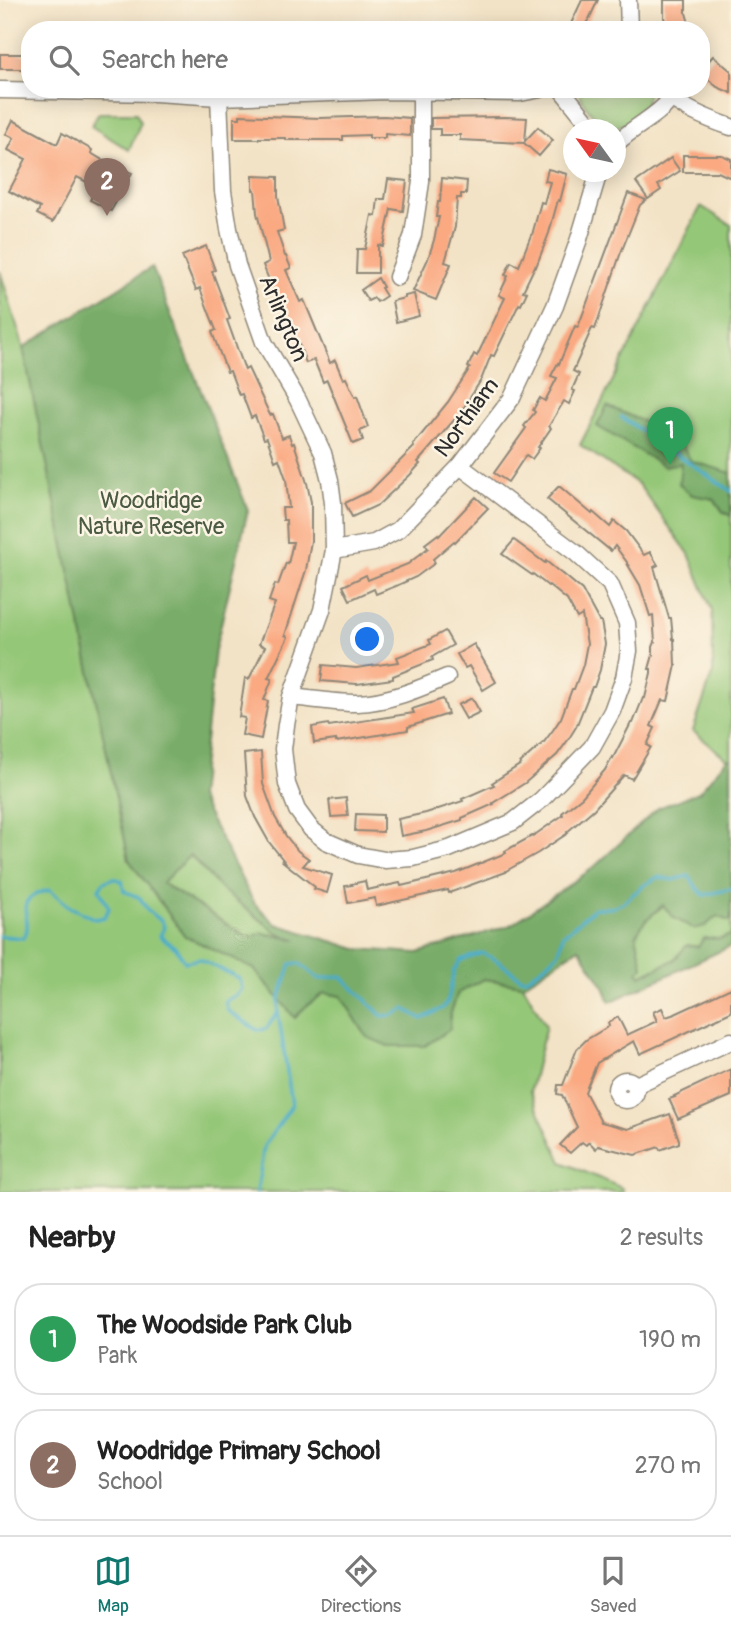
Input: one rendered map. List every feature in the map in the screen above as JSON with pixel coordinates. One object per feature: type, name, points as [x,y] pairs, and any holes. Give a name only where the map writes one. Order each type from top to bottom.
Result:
[{"type":"street","points":[[626,21],[628,0]]},
{"type":"street","points":[[0,90],[21,90]]},
{"type":"street","name":"Arlington","points":[[219,98],[223,191],[237,265],[264,342],[298,400],[324,453],[330,480],[334,550],[322,610],[291,697],[283,749],[287,784],[297,810],[312,829],[326,841],[358,855],[385,860],[413,858],[449,849],[513,821],[541,800],[592,747],[612,710],[624,678],[629,651],[627,623],[610,584],[576,554],[460,466]]},
{"type":"street","points":[[397,277],[413,236],[421,182],[421,98]]},
{"type":"street","points":[[568,98],[585,119]]},
{"type":"street","points":[[626,134],[658,113],[664,98]]},
{"type":"street","points":[[671,98],[689,110],[731,127]]},
{"type":"street","name":"Northiam","points":[[334,550],[374,543],[398,530],[460,466],[512,398],[555,306],[596,182]]},
{"type":"street","points":[[291,697],[359,703],[390,698],[447,677]]},
{"type":"street","points":[[636,1085],[731,1041]]},
{"type":"green space","points":[[582,98],[647,98],[643,108],[626,124],[626,119],[597,119]]},
{"type":"green space","points":[[99,113],[136,113],[141,122],[129,150],[91,126]]},
{"type":"green space","points":[[701,206],[731,225],[731,759],[727,759],[693,731],[713,672],[712,610],[689,554],[638,484],[580,445]]},
{"type":"green space","name":"Woodridge Nature Reserve","points":[[152,267],[248,510],[215,650],[199,797],[254,903],[276,924],[357,949],[418,953],[511,925],[593,868],[658,808],[699,792],[727,759],[731,759],[731,920],[717,916],[705,926],[694,929],[674,918],[663,905],[644,922],[636,935],[643,967],[638,972],[641,976],[674,960],[687,945],[698,947],[704,938],[720,939],[731,935],[731,946],[610,1002],[604,987],[579,948],[523,985],[484,979],[458,993],[450,1015],[450,1029],[425,1046],[388,1046],[367,1037],[341,996],[324,993],[295,1018],[254,969],[185,936],[129,860],[23,348]],"holes":[[[190,855],[220,888],[279,934],[297,940],[262,933],[246,936],[162,883]]]},
{"type":"green space","points":[[0,271],[22,342],[129,860],[185,936],[254,969],[295,1018],[324,993],[341,996],[367,1037],[450,1015],[458,993],[484,979],[523,985],[546,1026],[530,1092],[562,1162],[622,1188],[624,1192],[0,1192]]},
{"type":"green space","points":[[607,406],[677,436],[691,461],[731,473],[731,516],[723,512],[714,499],[692,495],[679,484],[681,463],[664,466],[597,426]]},
{"type":"green space","points":[[190,855],[220,888],[279,934],[315,943],[263,933],[246,936],[162,883]]},
{"type":"green space","points":[[664,905],[675,918],[705,926],[717,916],[731,920],[731,935],[720,939],[704,938],[698,947],[687,945],[674,960],[640,976],[638,972],[643,967],[636,935],[644,922]]},
{"type":"building","points":[[582,0],[598,0],[588,21],[572,21]]},
{"type":"building","points":[[664,0],[686,0],[688,21],[665,21]]},
{"type":"building","points":[[0,54],[21,54],[21,69],[0,69]]},
{"type":"building","points":[[713,56],[731,71],[731,93],[710,81],[710,59]]},
{"type":"building","points":[[240,115],[410,118],[410,136],[343,136],[343,140],[234,139],[234,118],[240,118]]},
{"type":"building","points":[[431,118],[527,118],[525,141],[538,127],[553,140],[539,156],[524,143],[460,140],[460,135],[440,135],[440,129],[431,129]]},
{"type":"building","points":[[13,120],[57,144],[62,133],[92,150],[91,153],[106,162],[132,173],[111,211],[90,200],[97,187],[77,177],[53,222],[37,214],[40,208],[9,191],[26,159],[8,150],[14,138],[6,134]]},
{"type":"building","points":[[683,155],[722,155],[731,159],[731,178],[718,172],[683,172]]},
{"type":"building","points":[[671,158],[680,171],[658,185],[661,190],[648,199],[636,182]]},
{"type":"building","points":[[548,169],[563,173],[565,182],[560,201],[558,200],[536,267],[523,291],[527,292],[494,356],[491,355],[481,380],[461,412],[410,475],[378,505],[352,517],[345,503],[370,491],[414,447],[470,368],[468,367],[474,354],[477,356],[505,298],[499,295],[508,276],[505,275],[511,262],[519,266],[532,235],[550,182],[545,181]]},
{"type":"building","points":[[253,176],[278,177],[278,196],[284,230],[277,232],[291,268],[286,270],[300,302],[304,300],[330,363],[335,360],[343,379],[346,378],[355,397],[357,396],[368,427],[360,431],[363,440],[353,444],[327,380],[323,382],[314,360],[306,363],[281,298],[277,300],[263,265],[269,262],[257,213]]},
{"type":"building","points":[[442,178],[467,181],[466,194],[457,198],[455,227],[445,262],[451,264],[436,300],[413,291],[434,240]]},
{"type":"building","points":[[388,179],[407,181],[403,211],[391,209],[383,246],[378,245],[378,273],[356,273],[357,249],[365,249],[372,215],[376,216],[378,199],[385,199]]},
{"type":"building","points":[[628,193],[646,200],[640,205],[620,255],[595,329],[592,328],[573,371],[579,374],[572,390],[575,391],[569,404],[564,401],[532,459],[526,455],[508,482],[494,473],[526,428],[524,426],[535,412],[533,410],[540,398],[545,401],[557,378],[551,376],[575,326],[578,327]]},
{"type":"building","points":[[206,246],[215,270],[212,271],[230,319],[227,320],[245,370],[248,368],[270,415],[273,414],[282,438],[289,435],[292,444],[294,443],[311,502],[311,541],[306,570],[285,635],[288,637],[268,678],[272,679],[264,700],[268,701],[261,739],[242,735],[245,718],[239,717],[245,678],[249,679],[265,647],[259,644],[275,603],[269,601],[275,584],[278,585],[286,563],[288,564],[293,542],[287,542],[286,520],[283,520],[282,508],[289,508],[286,479],[279,459],[275,461],[267,438],[264,439],[255,416],[251,418],[230,371],[227,372],[212,332],[216,330],[200,288],[196,290],[182,256]]},
{"type":"building","points":[[378,278],[386,296],[377,302],[374,298],[368,301],[361,290]]},
{"type":"building","points":[[414,294],[419,316],[396,322],[392,301]]},
{"type":"building","points":[[559,486],[610,527],[614,521],[626,531],[644,555],[650,552],[658,565],[654,567],[671,618],[676,665],[668,701],[662,700],[651,726],[655,728],[647,745],[651,747],[632,779],[624,775],[568,833],[506,872],[449,893],[448,890],[376,906],[375,898],[348,903],[345,886],[351,884],[365,881],[367,890],[400,883],[401,886],[456,873],[506,853],[505,851],[563,815],[562,813],[582,797],[605,770],[633,723],[645,698],[651,673],[649,669],[655,642],[653,615],[650,616],[640,585],[615,546],[611,551],[547,499]]},
{"type":"building","points":[[476,497],[488,508],[455,542],[433,559],[435,563],[416,577],[396,586],[376,594],[374,589],[350,600],[343,586],[366,575],[368,580],[408,564],[428,548],[425,544],[438,534],[439,536]]},
{"type":"building","points":[[514,540],[582,590],[601,621],[605,644],[594,687],[568,740],[557,755],[525,783],[494,804],[462,820],[401,836],[398,819],[463,801],[462,799],[494,785],[492,783],[521,764],[553,730],[574,689],[587,644],[582,615],[577,618],[567,600],[502,554]]},
{"type":"building","points":[[445,631],[453,645],[432,657],[433,660],[393,676],[393,679],[357,684],[321,681],[323,665],[356,668],[399,662],[397,657],[431,644],[429,640]]},
{"type":"building","points":[[474,644],[496,682],[483,690],[469,666],[465,668],[457,654]]},
{"type":"building","points":[[472,698],[480,712],[466,719],[458,705]]},
{"type":"building","points":[[443,699],[448,714],[408,727],[408,730],[314,743],[312,727],[414,713],[412,709]]},
{"type":"building","points":[[261,752],[263,784],[275,817],[298,851],[309,859],[303,866],[332,875],[327,893],[314,889],[315,887],[281,860],[284,861],[255,817],[247,796],[244,754]]},
{"type":"building","points":[[346,798],[348,816],[331,817],[329,800]]},
{"type":"building","points":[[356,814],[383,815],[383,832],[355,831]]},
{"type":"building","points":[[731,988],[731,1012],[640,1054],[634,1041],[597,1063],[585,1092],[601,1122],[628,1129],[670,1114],[679,1143],[635,1155],[598,1146],[596,1149],[589,1142],[586,1145],[582,1142],[570,1153],[560,1145],[577,1127],[562,1095],[557,1094],[558,1085],[563,1085],[577,1049],[586,1040],[618,1017],[627,1035],[657,1021],[653,1012],[662,1008],[666,1017]]},
{"type":"building","points":[[731,1069],[731,1096],[678,1119],[669,1099]]},
{"type":"waterway","points":[[621,417],[731,491]]},
{"type":"waterway","points":[[0,936],[24,938],[27,930],[25,909],[29,898],[50,890],[70,907],[95,919],[105,917],[109,908],[99,889],[104,882],[113,878],[122,881],[124,891],[140,898],[148,911],[162,921],[164,928],[160,936],[176,948],[185,962],[200,959],[240,979],[242,989],[225,1001],[228,1011],[257,1030],[266,1029],[278,1012],[279,999],[291,964],[299,963],[319,979],[341,976],[382,1016],[393,1015],[405,1009],[422,1019],[443,1008],[448,1001],[454,970],[461,960],[482,953],[521,978],[527,978],[559,952],[563,935],[595,908],[612,908],[658,877],[673,880],[689,876],[704,895],[731,889]]},
{"type":"waterway","points":[[257,1192],[264,1146],[292,1105],[278,1012]]},
{"type":"place","name":"Woodridge Primary School","points":[[107,216]]},
{"type":"place","name":"The Woodside Park Club","points":[[670,465]]}]
